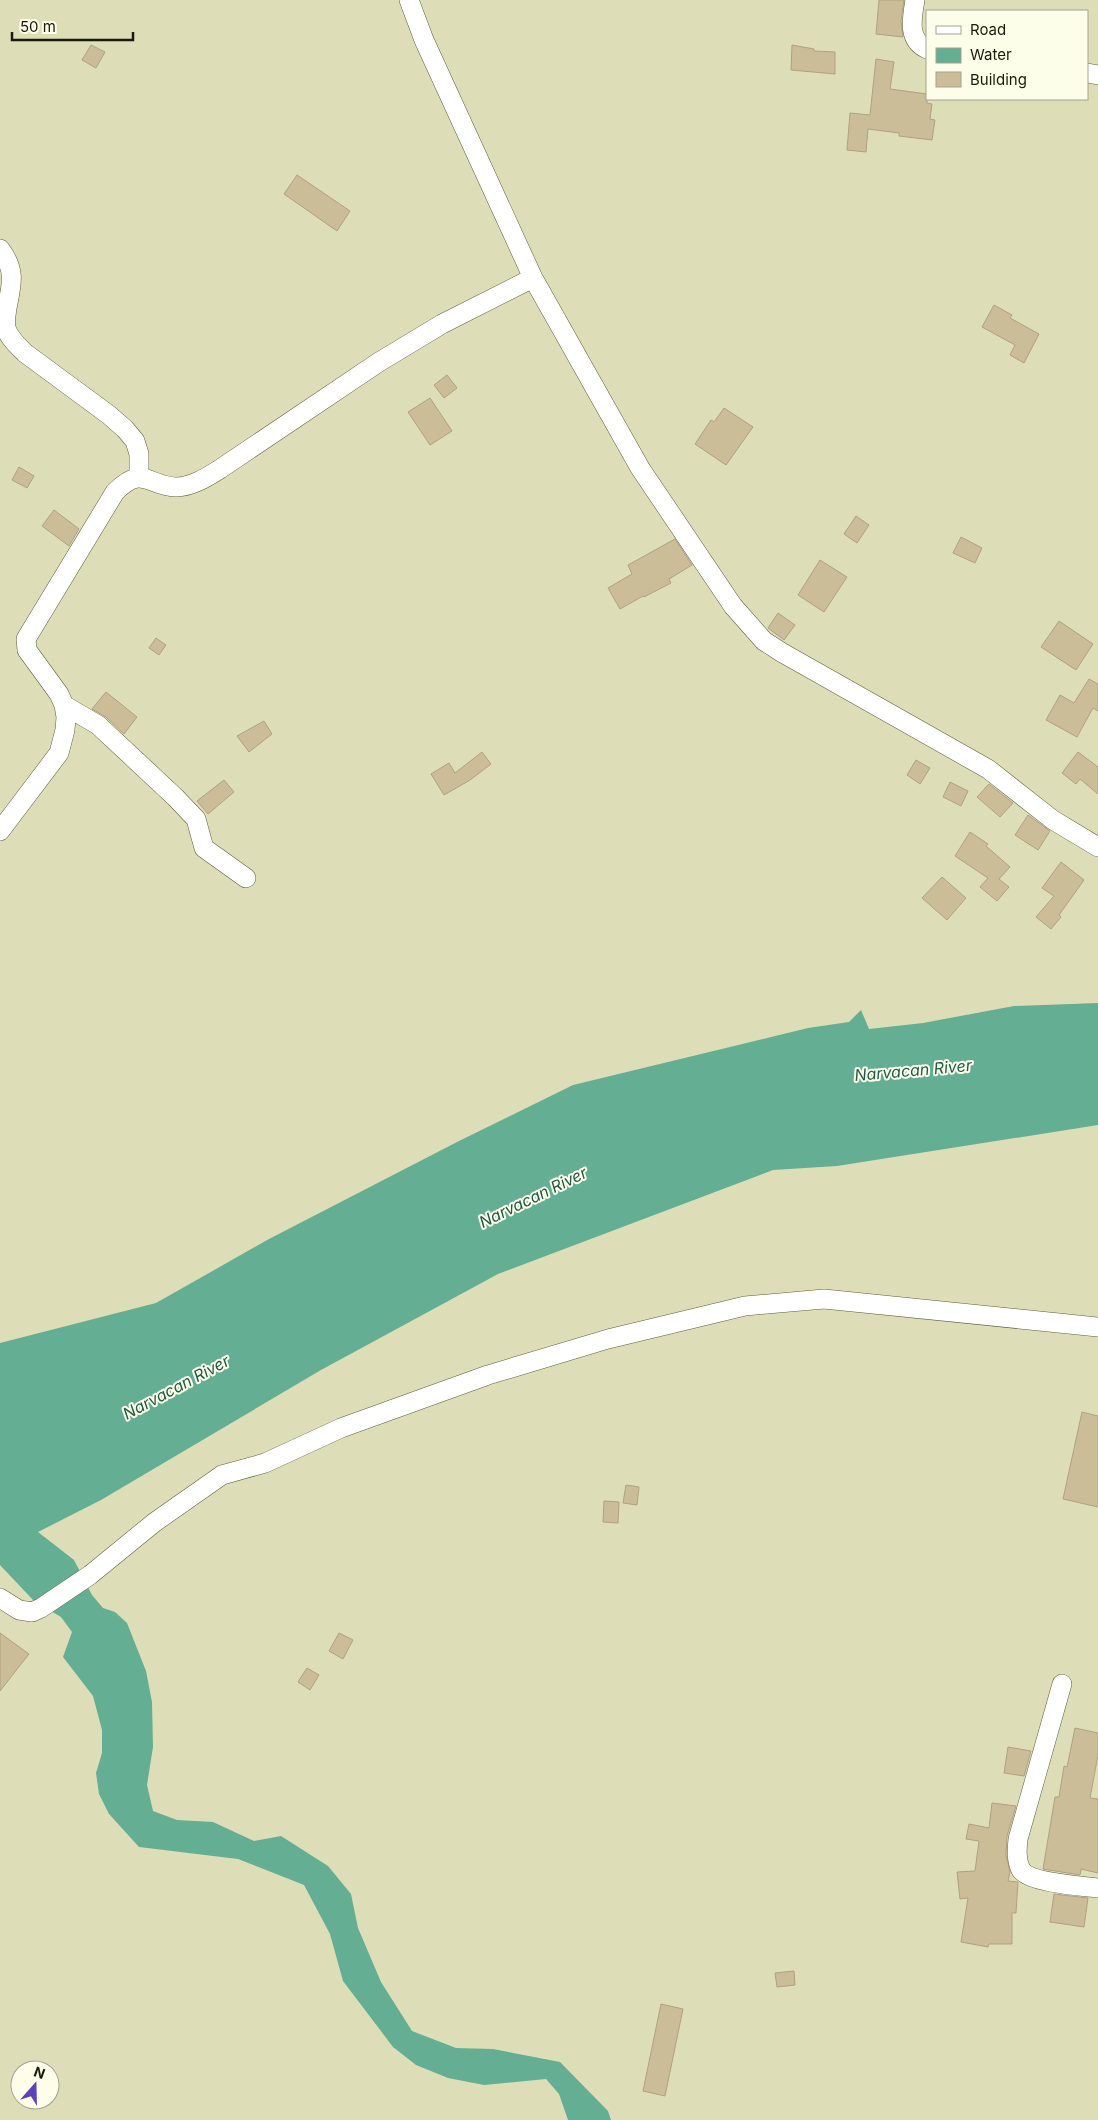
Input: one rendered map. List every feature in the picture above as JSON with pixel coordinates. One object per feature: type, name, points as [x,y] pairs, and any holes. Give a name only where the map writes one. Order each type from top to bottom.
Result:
[{"type":"street","points":[[409,0],[424,40],[533,278],[640,468],[733,606],[750,628],[764,641],[781,652],[988,769],[1054,820],[1098,847]]},
{"type":"street","points":[[915,0],[912,24],[913,35],[920,46],[926,49]]},
{"type":"street","points":[[0,249],[9,261],[12,274],[6,312],[6,327],[14,342],[25,353],[125,429],[135,441],[139,454],[139,477]]},
{"type":"street","points":[[0,832],[59,753],[65,730],[66,717],[59,694],[27,650],[26,639],[115,492],[130,479],[139,477],[177,487],[200,481],[379,362],[442,324],[533,278]]},
{"type":"street","points":[[64,706],[98,725],[175,797],[196,819],[204,848],[246,878]]},
{"type":"street","points":[[0,1598],[19,1610],[32,1612],[41,1608],[90,1575],[155,1522],[222,1475],[265,1463],[341,1428],[452,1388],[608,1339],[745,1306],[824,1299],[1098,1327]]},
{"type":"street","points":[[1062,1684],[1016,1851],[1022,1872],[1032,1878],[1098,1888]]},
{"type":"water","name":"Narvacan River","points":[[1098,1003],[1098,1125],[837,1166],[773,1170],[498,1274],[321,1370],[101,1500],[38,1532],[74,1560],[92,1595],[103,1608],[115,1612],[127,1623],[146,1671],[152,1702],[153,1747],[147,1785],[153,1811],[177,1820],[213,1822],[254,1841],[281,1836],[328,1866],[351,1894],[358,1928],[381,1982],[412,2031],[456,2048],[493,2049],[560,2062],[608,2111],[611,2120],[568,2120],[559,2094],[546,2079],[484,2085],[448,2078],[416,2065],[393,2047],[343,1981],[330,1934],[304,1885],[238,1859],[139,1847],[109,1814],[99,1794],[96,1773],[102,1753],[102,1730],[93,1696],[63,1657],[72,1632],[61,1617],[34,1601],[0,1565],[0,1343],[156,1303],[269,1239],[459,1141],[573,1085],[808,1028],[849,1022],[861,1010],[869,1029],[923,1023],[1014,1006]]},
{"type":"building","points":[[879,0],[904,0],[901,21],[903,37],[876,34]]},
{"type":"building","points":[[91,45],[105,52],[96,68],[82,60]]},
{"type":"building","points":[[792,45],[814,49],[814,51],[835,52],[835,74],[791,70]]},
{"type":"building","points":[[876,59],[894,62],[890,89],[926,94],[927,103],[932,104],[930,119],[935,120],[932,140],[899,136],[899,133],[868,129],[866,152],[847,150],[850,113],[870,115]]},
{"type":"building","points":[[297,175],[350,211],[337,231],[284,194]]},
{"type":"building","points":[[994,305],[1012,315],[1010,318],[1039,334],[1024,363],[1010,355],[1015,345],[982,327]]},
{"type":"building","points":[[447,375],[457,388],[444,398],[434,385]]},
{"type":"building","points":[[430,398],[452,431],[430,445],[408,412]]},
{"type":"building","points":[[724,408],[753,427],[726,465],[695,444],[711,420],[714,422]]},
{"type":"building","points":[[19,467],[34,476],[27,488],[12,480]]},
{"type":"building","points":[[54,510],[79,529],[69,546],[42,526]]},
{"type":"building","points":[[856,516],[869,525],[857,543],[844,534]]},
{"type":"building","points":[[961,537],[982,548],[975,563],[953,553]]},
{"type":"building","points":[[675,539],[692,565],[669,579],[671,583],[620,609],[608,588],[632,574],[628,565]]},
{"type":"building","points":[[820,560],[847,577],[824,612],[798,595]]},
{"type":"building","points":[[778,613],[795,625],[784,640],[768,628]]},
{"type":"building","points":[[1059,621],[1093,644],[1076,670],[1041,647]]},
{"type":"building","points":[[156,638],[166,645],[159,655],[149,648]]},
{"type":"building","points":[[1089,679],[1098,684],[1098,711],[1093,708],[1077,737],[1046,720],[1060,695],[1074,703]]},
{"type":"building","points":[[106,692],[137,717],[124,734],[106,717],[92,709]]},
{"type":"building","points":[[264,721],[272,734],[249,752],[237,736]]},
{"type":"building","points":[[482,752],[491,764],[470,780],[444,795],[431,774],[449,763],[455,773]]},
{"type":"building","points":[[1078,752],[1098,767],[1098,794],[1080,779],[1076,784],[1062,773]]},
{"type":"building","points":[[916,760],[930,768],[920,784],[907,775]]},
{"type":"building","points":[[224,780],[234,792],[208,814],[197,801]]},
{"type":"building","points":[[950,782],[968,791],[961,806],[943,797]]},
{"type":"building","points":[[989,784],[1013,803],[1000,817],[977,797]]},
{"type":"building","points":[[1028,815],[1050,831],[1038,850],[1015,835]]},
{"type":"building","points":[[970,832],[988,844],[986,846],[1010,867],[999,879],[1009,887],[997,901],[980,887],[988,878],[955,856]]},
{"type":"building","points":[[1061,862],[1084,880],[1059,915],[1061,917],[1051,929],[1036,917],[1054,896],[1042,888]]},
{"type":"building","points":[[942,877],[966,898],[947,920],[922,898]]},
{"type":"building","points":[[1082,1412],[1098,1416],[1098,1507],[1063,1499]]},
{"type":"building","points":[[626,1485],[639,1487],[637,1505],[623,1503]]},
{"type":"building","points":[[604,1501],[619,1502],[618,1523],[603,1522]]},
{"type":"building","points":[[0,1633],[29,1654],[0,1691]]},
{"type":"building","points":[[339,1633],[353,1640],[343,1659],[329,1651]]},
{"type":"building","points":[[307,1668],[319,1675],[310,1690],[298,1682]]},
{"type":"building","points":[[1075,1728],[1098,1733],[1098,1755],[1090,1798],[1098,1799],[1098,1873],[1081,1869],[1080,1875],[1043,1869],[1055,1797],[1059,1797],[1064,1766],[1067,1767]]},
{"type":"building","points":[[1008,1747],[1031,1751],[1024,1776],[1004,1773]]},
{"type":"building","points":[[992,1803],[1016,1806],[1007,1836],[1006,1855],[1010,1872],[1008,1881],[1018,1882],[1016,1913],[1012,1913],[1012,1944],[989,1944],[988,1947],[961,1942],[968,1898],[960,1899],[957,1872],[975,1871],[979,1841],[966,1839],[969,1824],[989,1828]]},
{"type":"building","points":[[1054,1894],[1088,1898],[1084,1927],[1050,1922]]},
{"type":"building","points":[[794,1971],[795,1985],[777,1987],[775,1973]]},
{"type":"building","points":[[661,2004],[683,2009],[665,2096],[643,2091]]}]
